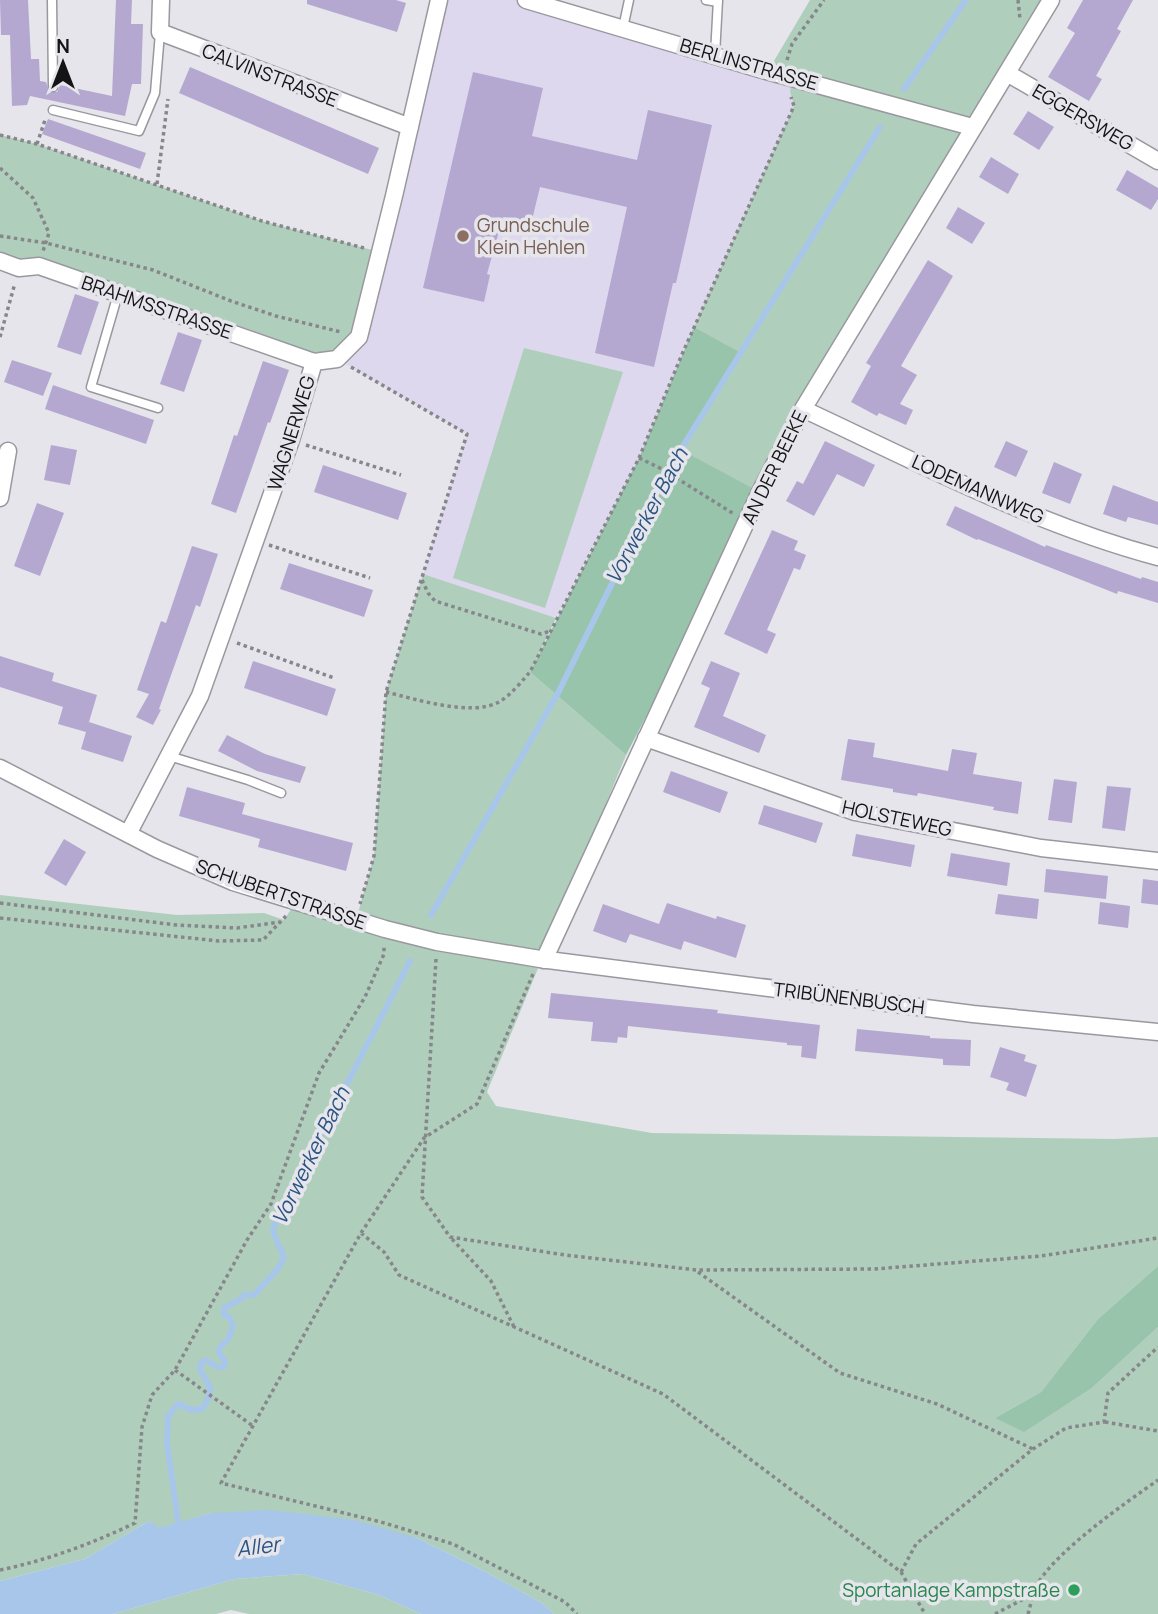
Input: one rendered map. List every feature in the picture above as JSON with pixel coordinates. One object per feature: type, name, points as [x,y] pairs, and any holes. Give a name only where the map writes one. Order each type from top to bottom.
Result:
[{"type":"street","points":[[160,0],[160,32]]},
{"type":"street","points":[[359,337],[439,0]]},
{"type":"street","name":"BERLINSTRASSE","points":[[526,0],[972,128]]},
{"type":"street","name":"AN DER BEEKE","points":[[542,960],[747,522],[803,409],[1051,0]]},
{"type":"street","name":"CALVINSTRASSE","points":[[160,32],[410,128]]},
{"type":"street","name":"EGGERSWEG","points":[[1007,73],[1158,161]]},
{"type":"street","name":"BRAHMSSTRASSE","points":[[0,261],[19,268],[38,266],[314,362]]},
{"type":"street","name":"WAGNERWEG","points":[[128,834],[200,696],[291,440],[314,362],[337,359],[359,337]]},
{"type":"street","name":"LODEMANNWEG","points":[[803,409],[1040,518],[1121,548],[1158,558]]},
{"type":"street","points":[[0,498],[8,451]]},
{"type":"street","name":"HOLSTEWEG","points":[[646,738],[855,812],[1041,848],[1158,861]]},
{"type":"street","name":"SCHUBERTSTRASSE","points":[[0,768],[157,849],[233,882],[385,929],[437,942],[542,960]]},
{"type":"street","name":"TRIBÜNENBUSCH","points":[[542,960],[973,1014],[1158,1032]]},
{"type":"lane","points":[[52,0],[53,87]]},
{"type":"lane","points":[[623,28],[629,0]]},
{"type":"lane","points":[[705,0],[718,1],[715,55]]},
{"type":"lane","points":[[53,110],[139,131],[155,93],[160,32]]},
{"type":"lane","points":[[118,294],[91,387],[158,408]]},
{"type":"lane","points":[[169,756],[281,793]]},
{"type":"path","points":[[386,692],[464,709],[498,703],[530,671],[639,458],[683,352],[794,106],[790,91],[793,77],[786,63],[792,44],[824,0]]},
{"type":"path","points":[[157,184],[169,92]]},
{"type":"path","points":[[0,135],[37,144],[262,221],[380,252]]},
{"type":"path","points":[[0,168],[33,198],[49,233],[38,266]]},
{"type":"path","points":[[0,236],[46,243],[153,270],[276,316],[359,337]]},
{"type":"path","points":[[0,337],[19,268]]},
{"type":"path","points":[[337,359],[467,434],[386,692],[374,856],[356,920]]},
{"type":"path","points":[[291,440],[401,475]]},
{"type":"path","points":[[639,458],[673,475],[747,522]]},
{"type":"path","points":[[256,541],[370,578]]},
{"type":"path","points":[[421,579],[435,601],[541,634],[550,631]]},
{"type":"path","points":[[221,638],[334,678]]},
{"type":"path","points":[[0,903],[176,925],[237,928],[282,922],[263,940],[219,941],[0,918]]},
{"type":"path","points":[[0,1570],[87,1546],[135,1523],[142,1427],[152,1395],[175,1370],[247,1240],[271,1205],[319,1073],[365,997],[384,954],[385,929]]},
{"type":"path","points":[[437,942],[422,1197],[450,1237],[491,1281],[516,1329]]},
{"type":"path","points":[[542,960],[477,1104],[424,1138],[361,1233],[221,1483],[381,1521],[453,1544],[565,1602],[577,1614]]},
{"type":"path","points":[[361,1233],[384,1252],[399,1275],[663,1394],[901,1572],[925,1614]]},
{"type":"path","points":[[450,1237],[565,1255],[697,1270],[874,1269],[1041,1256],[1158,1238]]},
{"type":"path","points":[[697,1270],[840,1373],[937,1404],[1033,1449]]},
{"type":"path","points":[[1104,1422],[1108,1393],[1158,1347]]},
{"type":"path","points":[[175,1370],[253,1426]]},
{"type":"path","points":[[901,1572],[916,1544],[1033,1449],[1066,1428],[1104,1422],[1158,1431]]},
{"type":"path","points":[[1028,1614],[1037,1584],[1062,1556],[1158,1480]]},
{"type":"path","points":[[995,1614],[1034,1593]]},
{"type":"shaded area","points":[[439,0],[526,0],[793,77],[790,91],[794,106],[683,352],[639,458],[556,618],[423,574],[467,434],[337,359],[359,337]]},
{"type":"green space","points":[[810,0],[1051,0],[760,492],[680,451],[740,353],[694,327],[794,106],[790,91],[793,77],[768,71]]},
{"type":"green space","points":[[0,135],[37,144],[262,221],[380,252],[359,337],[337,359],[314,362],[0,261]]},
{"type":"green space","points":[[694,327],[741,353],[681,450],[760,492],[626,755],[530,672],[639,458]]},
{"type":"green space","points":[[524,348],[623,372],[545,608],[453,578]]},
{"type":"green space","points":[[423,574],[556,618],[530,672],[626,755],[487,1092],[496,1106],[652,1133],[1114,1139],[1158,1137],[1158,1266],[1098,1319],[1041,1392],[995,1418],[1093,1387],[1158,1327],[1158,1614],[554,1614],[542,1603],[417,1538],[211,1513],[159,1529],[149,1521],[85,1559],[0,1581],[0,895],[177,915],[264,913],[284,920],[295,903],[356,920],[374,856],[386,692]]},
{"type":"green space","points":[[1158,1266],[1158,1327],[1093,1387],[1024,1432],[995,1418],[1041,1392],[1098,1319]]},
{"type":"green space","points":[[303,1574],[379,1595],[421,1614],[249,1614],[231,1610],[216,1614],[113,1614],[234,1579]]},
{"type":"water","name":"Aller","points":[[270,1510],[354,1520],[417,1538],[542,1603],[554,1614],[421,1614],[379,1595],[303,1574],[234,1579],[113,1614],[0,1614],[0,1581],[85,1559],[149,1521],[159,1528],[211,1513]]},
{"type":"building","points":[[0,0],[28,0],[31,59],[39,59],[40,81],[46,82],[49,92],[57,92],[60,85],[112,96],[116,0],[132,0],[131,24],[143,24],[141,84],[132,84],[125,116],[30,96],[27,105],[12,106],[10,35],[1,35]]},
{"type":"building","points":[[307,0],[396,0],[406,3],[397,32],[307,4]]},
{"type":"building","points":[[1083,0],[1133,0],[1117,29],[1121,31],[1096,76],[1102,79],[1089,101],[1048,77],[1075,33],[1067,28]]},
{"type":"building","points":[[190,67],[379,148],[368,174],[179,93]]},
{"type":"building","points":[[473,72],[543,88],[532,136],[637,160],[648,110],[712,125],[654,367],[595,353],[627,207],[540,187],[531,224],[503,217],[487,274],[490,275],[484,302],[423,288]]},
{"type":"building","points":[[1028,111],[1054,127],[1039,150],[1013,134]]},
{"type":"building","points":[[48,119],[146,153],[140,169],[42,134]]},
{"type":"building","points":[[991,157],[1019,174],[1008,194],[979,177]]},
{"type":"building","points":[[1127,170],[1158,188],[1158,199],[1151,210],[1116,190]]},
{"type":"building","points":[[958,207],[985,223],[972,244],[946,228]]},
{"type":"building","points":[[928,260],[953,276],[901,366],[917,375],[900,404],[913,410],[906,425],[879,413],[877,416],[851,402],[871,366],[866,363]]},
{"type":"building","points":[[75,294],[99,302],[81,355],[57,347]]},
{"type":"building","points":[[178,332],[202,340],[184,392],[160,384]]},
{"type":"building","points":[[12,360],[52,373],[43,396],[4,382]]},
{"type":"building","points":[[263,361],[289,370],[236,513],[211,504]]},
{"type":"building","points":[[53,385],[154,420],[146,444],[45,409]]},
{"type":"building","points":[[825,441],[875,465],[864,487],[837,474],[814,516],[786,501],[797,481],[803,484]]},
{"type":"building","points":[[1006,441],[1028,451],[1016,477],[994,467]]},
{"type":"building","points":[[51,445],[77,450],[70,485],[44,480]]},
{"type":"building","points":[[1054,462],[1082,474],[1070,504],[1042,493]]},
{"type":"building","points":[[323,465],[407,493],[398,520],[314,492]]},
{"type":"building","points":[[1113,485],[1158,502],[1158,525],[1128,517],[1126,522],[1103,514]]},
{"type":"building","points":[[37,503],[64,513],[40,576],[14,566]]},
{"type":"building","points":[[955,506],[1045,547],[1046,545],[1141,579],[1142,577],[1158,582],[1158,603],[1118,591],[1117,594],[977,540],[946,525]]},
{"type":"building","points":[[772,530],[798,541],[794,550],[806,555],[800,570],[794,568],[767,630],[776,634],[767,654],[724,634]]},
{"type":"building","points":[[192,546],[218,554],[200,607],[196,605],[159,709],[161,710],[153,725],[136,717],[149,694],[137,690],[161,621],[166,623]]},
{"type":"building","points":[[289,563],[373,590],[364,617],[280,589]]},
{"type":"building","points":[[0,656],[54,673],[52,681],[97,695],[86,732],[58,724],[63,707],[0,687]]},
{"type":"building","points":[[253,661],[336,689],[327,716],[244,688]]},
{"type":"building","points":[[711,661],[740,673],[723,716],[766,735],[759,753],[694,727],[710,688],[701,684]]},
{"type":"building","points":[[89,722],[132,736],[123,762],[81,749]]},
{"type":"building","points":[[227,735],[265,754],[306,767],[300,783],[257,771],[218,751]]},
{"type":"building","points":[[848,739],[875,743],[873,757],[948,771],[952,749],[977,753],[973,774],[1022,782],[1018,814],[993,810],[994,807],[918,793],[917,796],[893,792],[893,789],[841,780]]},
{"type":"building","points":[[671,771],[728,792],[720,813],[663,792]]},
{"type":"building","points":[[1054,779],[1077,782],[1072,823],[1048,820]]},
{"type":"building","points":[[1107,786],[1131,788],[1125,831],[1102,828]]},
{"type":"building","points":[[187,787],[245,803],[242,814],[353,843],[346,871],[258,847],[260,839],[179,816]]},
{"type":"building","points":[[764,805],[823,823],[816,843],[758,824]]},
{"type":"building","points":[[856,834],[915,845],[911,867],[852,856]]},
{"type":"building","points":[[64,839],[86,852],[66,886],[44,873]]},
{"type":"building","points":[[951,853],[1010,863],[1007,886],[947,876]]},
{"type":"building","points":[[1046,869],[1108,876],[1106,899],[1044,892]]},
{"type":"building","points":[[1143,879],[1158,881],[1158,905],[1141,903]]},
{"type":"building","points":[[998,894],[1039,899],[1037,919],[995,914]]},
{"type":"building","points":[[1100,902],[1130,906],[1128,928],[1098,924]]},
{"type":"building","points":[[667,903],[716,919],[717,916],[746,925],[736,958],[684,941],[681,950],[630,934],[626,943],[593,931],[603,904],[659,924]]},
{"type":"building","points":[[551,993],[718,1010],[717,1013],[820,1025],[816,1059],[801,1057],[802,1046],[787,1043],[628,1026],[627,1038],[618,1037],[617,1043],[591,1041],[593,1022],[548,1018]]},
{"type":"building","points":[[857,1029],[971,1040],[970,1066],[943,1065],[943,1059],[855,1051]]},
{"type":"building","points":[[1000,1047],[1026,1055],[1024,1061],[1037,1065],[1026,1097],[1006,1090],[1009,1083],[990,1077]]},
{"type":"waterway","name":"Vorwerker Bach","points":[[904,89],[966,0]]},
{"type":"waterway","name":"Vorwerker Bach","points":[[431,915],[559,691],[667,472],[880,127]]},
{"type":"waterway","name":"Vorwerker Bach","points":[[179,1529],[167,1443],[168,1416],[178,1404],[192,1410],[202,1409],[210,1390],[200,1370],[201,1363],[206,1360],[217,1367],[224,1367],[225,1361],[219,1353],[220,1347],[229,1338],[233,1325],[229,1317],[224,1315],[224,1308],[244,1295],[254,1295],[277,1270],[284,1258],[273,1228],[410,961]]},
{"type":"place","name":"Grundschule Klein Hehlen","points":[[463,236]]},
{"type":"place","name":"Sportanlage Kampstraße","points":[[1074,1590]]}]
